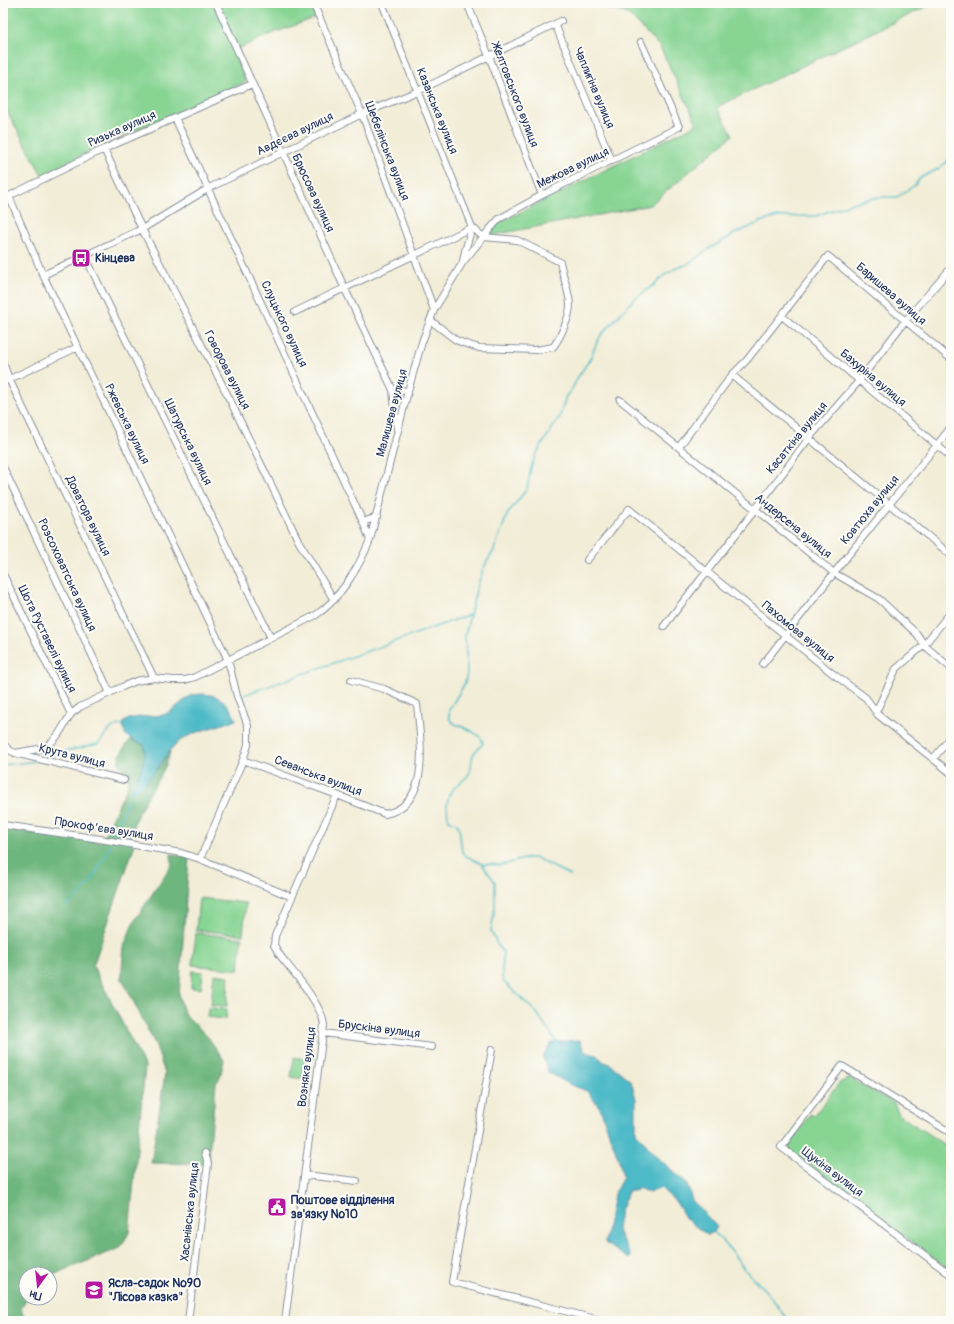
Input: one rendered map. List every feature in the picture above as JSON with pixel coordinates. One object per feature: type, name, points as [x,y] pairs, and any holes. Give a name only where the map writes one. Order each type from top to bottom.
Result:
[{"type":"street","name":"Брюсова вулиця","points":[[216,3],[344,287],[393,390],[398,434]]},
{"type":"street","name":"Шебелінська вулиця","points":[[314,3],[362,114],[434,310]]},
{"type":"street","name":"Казанська вулиця","points":[[382,3],[472,227],[483,237]]},
{"type":"street","name":"Желтовського вулиця","points":[[467,3],[490,56],[542,195]]},
{"type":"street","name":"Авдєєва вулиця","points":[[44,275],[142,229],[209,188],[362,114],[418,91],[558,22]]},
{"type":"street","name":"Чаплигіна вулиця","points":[[558,22],[612,160]]},
{"type":"street","name":"Межова вулиця","points":[[483,237],[499,219],[542,195],[679,126],[641,42]]},
{"type":"street","name":"Ризька вулиця","points":[[3,199],[104,149],[252,84]]},
{"type":"street","name":"Слуцького вулиця","points":[[175,118],[209,188],[370,540]]},
{"type":"street","name":"Говорова вулиця","points":[[104,149],[142,229],[226,392],[296,536],[334,600]]},
{"type":"street","name":"Ржевська вулиця","points":[[9,196],[44,275],[228,660]]},
{"type":"street","points":[[295,312],[344,287],[414,256],[472,227]]},
{"type":"street","points":[[463,262],[472,227]]},
{"type":"street","points":[[430,320],[463,343],[479,348],[536,350],[553,347],[559,338],[566,321],[570,305],[560,262],[518,240],[483,237]]},
{"type":"street","name":"Малишева вулиця","points":[[71,714],[80,707],[136,681],[154,678],[185,680],[195,677],[316,615],[334,600],[360,563],[370,540],[408,391],[422,342],[434,310],[463,262],[483,237]]},
{"type":"street","name":"Шатурська вулиця","points":[[85,256],[270,638]]},
{"type":"street","name":"Баришева вулиця","points":[[782,316],[828,256],[836,261],[905,322],[951,359]]},
{"type":"street","name":"Касаткіна вулиця","points":[[664,626],[755,510],[809,438],[859,381],[905,322],[951,268]]},
{"type":"street","points":[[678,447],[732,375],[747,360],[782,316]]},
{"type":"street","name":"Бахуріна вулиця","points":[[782,316],[951,457]]},
{"type":"street","points":[[3,382],[78,347]]},
{"type":"street","name":"Доватора вулиця","points":[[3,363],[9,379],[154,678]]},
{"type":"street","points":[[732,375],[951,555]]},
{"type":"street","points":[[393,390],[408,391]]},
{"type":"street","name":"Андерсена вулиця","points":[[620,400],[834,572],[878,599],[917,634],[924,646],[951,668]]},
{"type":"street","name":"Ковтюха вулиця","points":[[763,664],[834,572],[951,427]]},
{"type":"street","name":"Розсоховатська вулиця","points":[[3,467],[110,693]]},
{"type":"street","name":"Пахомова вулиця","points":[[587,560],[629,509],[706,573],[832,673],[866,698],[878,715],[951,774]]},
{"type":"street","points":[[363,522],[377,517]]},
{"type":"street","name":"Шота Руставелі вулиця","points":[[3,574],[71,714]]},
{"type":"street","points":[[876,712],[896,669],[924,646],[951,612]]},
{"type":"street","points":[[200,859],[243,760],[248,745],[248,726],[237,696],[228,660]]},
{"type":"street","name":"Севанська вулиця","points":[[243,760],[385,814],[402,806],[410,798],[418,780],[421,761],[417,704],[384,689],[351,680]]},
{"type":"street","points":[[3,743],[9,750],[15,753],[44,748],[58,735],[71,714]]},
{"type":"street","points":[[933,759],[951,736]]},
{"type":"street","name":"Крута вулиця","points":[[15,753],[124,780]]},
{"type":"street","name":"Возняка вулиця","points":[[286,1321],[324,1018],[321,1011],[274,945],[277,928],[337,795]]},
{"type":"street","name":"Прокоф’єва вулиця","points":[[3,825],[134,844],[181,853],[200,859],[292,897]]},
{"type":"street","name":"Брускіна вулиця","points":[[323,1033],[432,1047]]},
{"type":"street","points":[[492,1049],[452,1282],[603,1321]]},
{"type":"street","name":"Щукіна вулиця","points":[[951,1133],[842,1066],[781,1147],[951,1274]]},
{"type":"street","name":"Хасанівська вулиця","points":[[188,1321],[208,1164],[205,1153]]},
{"type":"street","points":[[305,1175],[357,1181]]},
{"type":"green space","points":[[3,3],[310,3],[315,18],[271,34],[233,51],[246,82],[102,145],[42,175],[3,104]]},
{"type":"green space","points":[[587,3],[934,3],[717,107],[733,135],[650,205],[483,237],[499,223],[697,124],[660,47],[628,14]]},
{"type":"green space","points":[[130,740],[144,745],[145,756],[141,769],[130,792],[160,766],[170,751],[167,762],[139,812],[134,825],[132,836],[134,847],[93,966],[145,1067],[129,1233],[120,1248],[58,1273],[58,1266],[18,1266],[18,1306],[22,1306],[21,1308],[23,1316],[34,1319],[34,1321],[3,1321],[3,829],[101,842],[128,785],[128,776],[119,763],[122,752]]},
{"type":"green space","points":[[171,854],[189,857],[179,996],[184,1013],[208,1037],[224,1060],[220,1078],[216,1083],[208,1164],[151,1163],[165,1074],[156,1046],[122,979],[124,946],[133,923],[172,864]]},
{"type":"green space","points":[[199,898],[246,903],[243,935],[196,930]]},
{"type":"green space","points":[[196,933],[242,938],[239,970],[192,965]]},
{"type":"green space","points":[[192,971],[203,972],[201,989],[191,988]]},
{"type":"green space","points":[[214,974],[229,976],[227,1006],[211,1005]]},
{"type":"green space","points":[[208,1008],[227,1009],[226,1019],[207,1017]]},
{"type":"green space","points":[[294,1057],[305,1059],[303,1079],[291,1077]]},
{"type":"green space","points":[[850,1078],[894,1103],[899,1115],[951,1149],[951,1271],[788,1149],[810,1114],[814,1116],[839,1083]]},
{"type":"water","points":[[202,694],[214,696],[224,701],[236,720],[188,736],[176,744],[143,785],[130,793],[141,769],[145,756],[145,750],[144,745],[126,735],[123,727],[124,722],[129,719],[139,717],[163,715],[170,712],[191,695]]},
{"type":"water","points":[[580,1040],[585,1052],[597,1055],[604,1062],[610,1064],[631,1081],[636,1099],[636,1132],[653,1153],[687,1184],[692,1200],[717,1227],[714,1232],[707,1235],[686,1219],[676,1202],[661,1188],[649,1193],[639,1188],[636,1191],[629,1190],[620,1211],[617,1229],[631,1257],[629,1259],[605,1243],[614,1194],[623,1177],[619,1160],[600,1108],[587,1091],[571,1085],[548,1072],[543,1057],[550,1044]]},
{"type":"waterway","points":[[571,876],[536,858],[528,858],[501,865],[482,864],[466,856],[462,852],[459,827],[457,824],[449,820],[447,812],[448,800],[451,792],[469,774],[473,755],[483,743],[481,738],[472,731],[453,723],[449,718],[449,710],[465,683],[467,673],[465,636],[476,590],[484,567],[494,550],[508,513],[527,489],[535,456],[560,416],[566,396],[572,389],[590,359],[601,335],[634,299],[665,275],[678,267],[686,265],[736,233],[763,221],[778,217],[816,216],[852,203],[878,197],[897,197],[915,185],[920,178],[938,169],[947,162],[951,156]]},
{"type":"waterway","points":[[241,696],[469,615]]},
{"type":"waterway","points":[[43,756],[98,744],[109,730],[115,726],[125,725]]},
{"type":"waterway","points":[[3,765],[37,761]]},
{"type":"waterway","points":[[114,834],[131,791]]},
{"type":"waterway","points":[[66,906],[87,886],[97,871],[110,845]]},
{"type":"waterway","points":[[482,864],[495,882],[495,907],[491,931],[499,948],[503,952],[503,981],[537,1013],[557,1043]]},
{"type":"waterway","points":[[714,1232],[729,1248],[745,1270],[774,1301],[788,1321]]},
{"type":"place","name":"Кінцева","points":[[81,258]]},
{"type":"place","name":"Поштове відділення зв'язку №10","points":[[277,1207]]},
{"type":"place","name":"Ясла-садок №90 \"Лісова казка\"","points":[[94,1290]]}]
